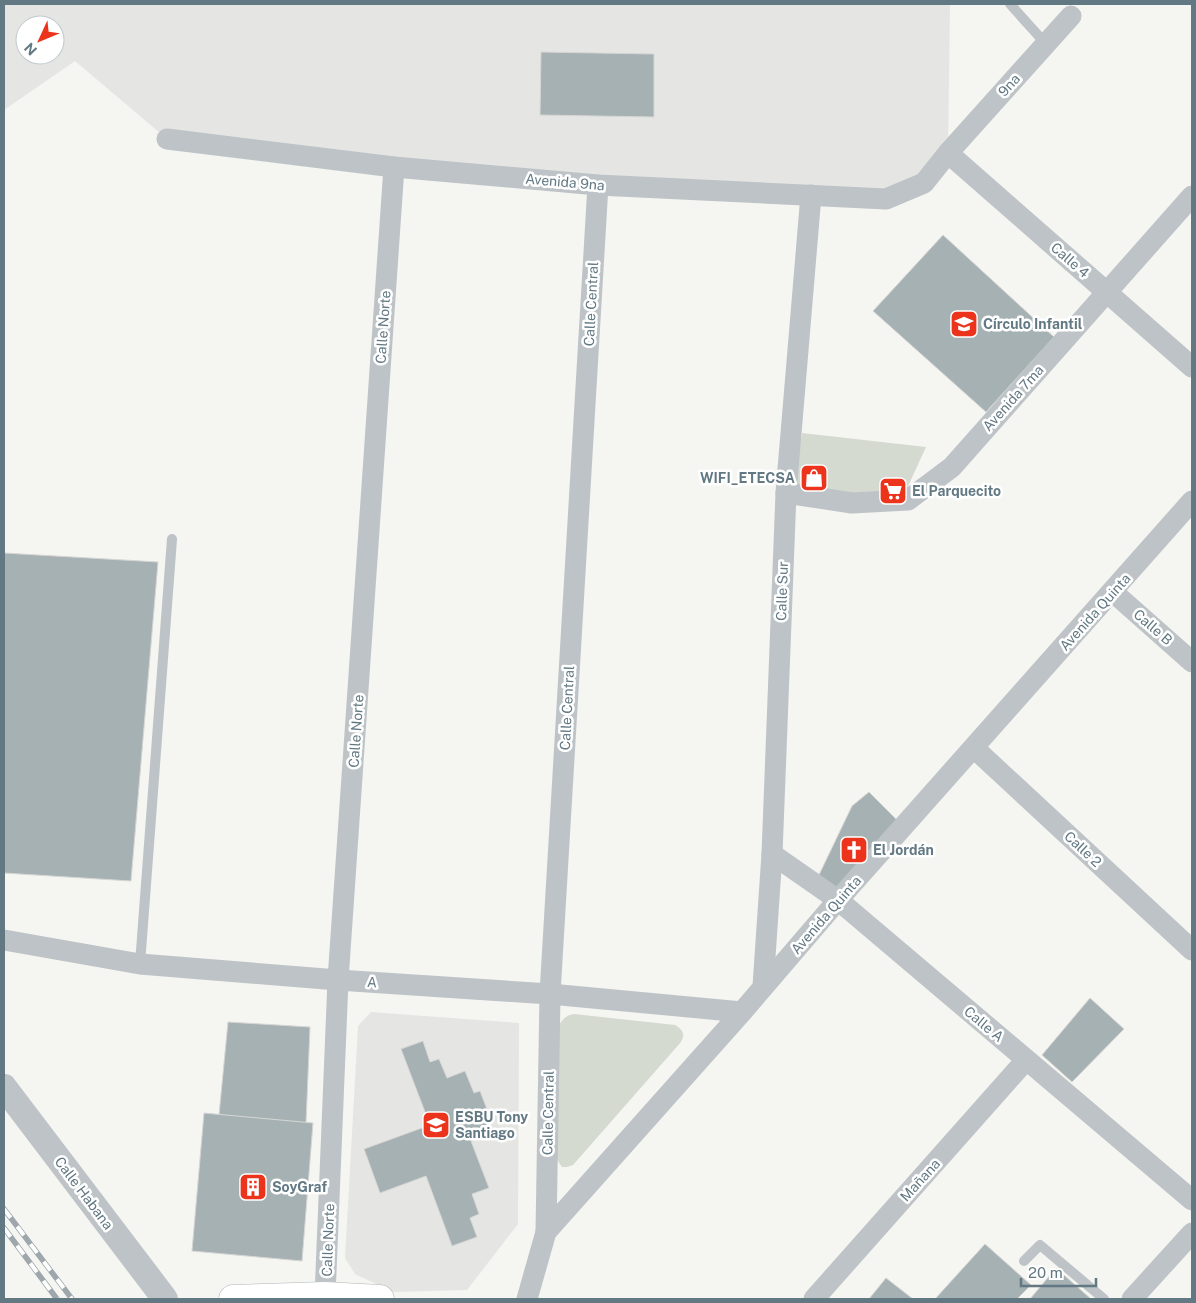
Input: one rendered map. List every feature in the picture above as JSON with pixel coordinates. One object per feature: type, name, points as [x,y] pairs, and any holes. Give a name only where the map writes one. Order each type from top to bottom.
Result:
[{"type":"main road","points":[[233,1299],[325,1296],[380,1299]]},
{"type":"street","name":"9na","points":[[948,153],[1071,16]]},
{"type":"street","name":"Avenida 9na","points":[[167,139],[394,167],[598,185],[886,199],[924,183],[948,153]]},
{"type":"street","name":"Calle 4","points":[[948,153],[1192,367]]},
{"type":"street","name":"Calle Norte","points":[[325,1296],[338,980],[394,167]]},
{"type":"street","name":"Calle Central","points":[[546,1232],[550,994],[598,185]]},
{"type":"street","name":"Calle Sur","points":[[763,986],[772,854],[786,493],[811,195]]},
{"type":"street","name":"Avenida 7ma","points":[[786,493],[852,503],[908,500],[952,467],[1192,196]]},
{"type":"street","name":"Avenida Quinta","points":[[526,1299],[546,1232],[1192,501]]},
{"type":"street","name":"Calle B","points":[[1113,592],[1192,662]]},
{"type":"street","name":"Calle 2","points":[[974,748],[1192,950]]},
{"type":"street","name":"Calle A","points":[[772,854],[838,900],[1192,1200]]},
{"type":"street","name":"A","points":[[4,940],[140,964],[338,980],[550,994],[742,1012]]},
{"type":"street","name":"Mañana","points":[[814,1299],[1026,1060]]},
{"type":"street","name":"Calle Habana","points":[[4,1087],[165,1299]]},
{"type":"street","points":[[1132,1299],[1192,1233]]},
{"type":"lane","points":[[1010,4],[1046,44]]},
{"type":"lane","points":[[140,964],[172,539]]},
{"type":"lane","points":[[1024,1261],[1040,1245],[1104,1299]]},
{"type":"shaded area","points":[[4,4],[950,4],[948,153],[886,199],[167,139],[75,61],[4,110]]},
{"type":"shaded area","points":[[802,433],[926,447],[903,497],[794,490]]},
{"type":"shaded area","name":"ESBU Tony Santiago","points":[[371,1012],[519,1023],[518,1224],[467,1290],[393,1292],[355,1274],[345,1258],[358,1026]]},
{"type":"shaded area","points":[[574,1014],[675,1025],[681,1030],[683,1037],[681,1042],[573,1165],[562,1167],[556,1158],[557,1029],[564,1019]]},
{"type":"building","points":[[541,52],[654,54],[654,117],[540,115]]},
{"type":"building","name":"Círculo Infantil","points":[[943,235],[1054,337],[986,412],[873,311]]},
{"type":"building","points":[[4,553],[158,562],[131,881],[4,873]]},
{"type":"building","name":"El Jordán","points":[[869,792],[901,824],[838,891],[818,877],[852,806]]},
{"type":"building","points":[[1090,998],[1124,1029],[1072,1082],[1042,1055]]},
{"type":"building","points":[[228,1022],[310,1027],[306,1123],[219,1115]]},
{"type":"building","points":[[423,1041],[430,1062],[439,1059],[447,1078],[465,1071],[474,1093],[480,1091],[488,1112],[483,1115],[490,1134],[471,1141],[489,1188],[472,1194],[479,1214],[470,1218],[477,1237],[452,1246],[426,1176],[380,1193],[364,1149],[430,1125],[401,1049]]},
{"type":"building","name":"SoyGraf","points":[[204,1113],[313,1123],[302,1261],[192,1251]]},
{"type":"building","points":[[985,1244],[1031,1285],[1017,1299],[935,1299]]},
{"type":"building","points":[[1056,1268],[1091,1299],[1030,1299]]},
{"type":"building","points":[[886,1278],[913,1299],[869,1299]]},
{"type":"railway","points":[[4,1209],[72,1299]]},
{"type":"railway","points":[[4,1228],[57,1299]]},
{"type":"place","name":"Círculo Infantil","points":[[964,324]]},
{"type":"place","name":"WIFI_ETECSA","points":[[814,478]]},
{"type":"place","name":"El Parquecito","points":[[893,491]]},
{"type":"place","name":"El Jordán","points":[[854,850]]},
{"type":"place","name":"ESBU Tony Santiago","points":[[436,1125]]},
{"type":"place","name":"SoyGraf","points":[[253,1187]]}]
